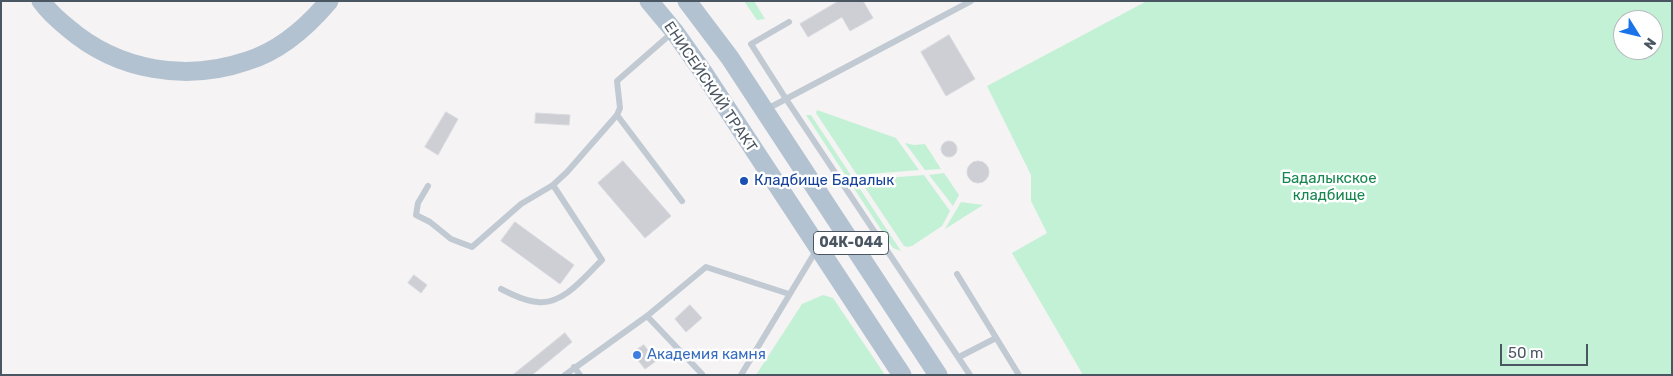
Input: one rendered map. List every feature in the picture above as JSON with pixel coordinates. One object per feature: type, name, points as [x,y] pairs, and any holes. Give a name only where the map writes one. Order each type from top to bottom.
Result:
[{"type":"main road","points":[[42,1],[50,12],[77,36],[104,53],[138,66],[171,71],[207,71],[248,61],[274,49],[311,22],[329,1]]},
{"type":"main road","name":"ЕНИСЕЙСКИЙ ТРАКТ","points":[[649,1],[674,31],[703,72],[902,375]]},
{"type":"main road","name":"ЕНИСЕЙСКИЙ ТРАКТ","points":[[687,1],[730,58],[938,375]]},
{"type":"main road","points":[[739,127],[764,111]]},
{"type":"lane","points":[[764,111],[971,1]]},
{"type":"lane","points":[[789,22],[751,44],[970,375]]},
{"type":"lane","points":[[428,186],[418,203],[416,215],[430,222],[452,239],[472,247],[522,204],[553,185],[567,172],[617,115],[620,108],[617,81],[674,31]]},
{"type":"lane","points":[[617,115],[682,201]]},
{"type":"lane","points":[[501,289],[523,299],[540,303],[560,298],[602,260],[553,185]]},
{"type":"lane","points":[[741,375],[817,248]]},
{"type":"lane","points":[[565,375],[647,316],[706,267],[789,294]]},
{"type":"lane","points":[[956,274],[1018,375]]},
{"type":"lane","points":[[647,316],[702,374]]},
{"type":"lane","points":[[959,357],[996,338]]},
{"type":"lane","points":[[574,367],[580,375]]},
{"type":"green space","points":[[744,1],[754,1],[765,19],[757,20]]},
{"type":"green space","name":"Бадалыкское кладбище","points":[[1147,1],[1672,1],[1672,375],[1083,375],[1012,253],[1047,233],[1031,201],[1031,175],[987,86]]},
{"type":"green space","points":[[817,110],[896,138],[919,170],[857,175],[816,113]]},
{"type":"green space","points":[[806,115],[811,115],[901,251],[893,248]]},
{"type":"green space","points":[[905,143],[914,145],[925,144],[941,169],[925,170]]},
{"type":"green space","points":[[944,173],[959,195],[953,206],[929,175]]},
{"type":"green space","points":[[924,175],[950,211],[942,226],[912,246],[907,247],[904,246],[860,180]]},
{"type":"green space","points":[[961,202],[983,205],[945,229]]},
{"type":"green space","points":[[823,295],[833,298],[885,375],[756,375],[802,304]]},
{"type":"building","points":[[839,1],[863,1],[873,18],[850,31],[842,17],[808,37],[800,24]]},
{"type":"building","points":[[949,35],[975,79],[946,96],[921,52]]},
{"type":"building","points":[[446,112],[458,119],[438,155],[425,147]]},
{"type":"building","points":[[536,113],[570,115],[569,125],[535,123]]},
{"type":"building","points":[[949,141],[957,149],[949,157],[941,149]]},
{"type":"building","points":[[623,161],[671,216],[645,238],[598,183]]},
{"type":"building","points":[[978,161],[986,164],[989,172],[986,180],[978,183],[970,180],[967,172],[970,164]]},
{"type":"building","points":[[515,222],[574,265],[560,284],[501,241]]},
{"type":"building","points":[[414,275],[427,285],[421,293],[408,283]]},
{"type":"building","points":[[690,305],[702,318],[686,332],[675,319]]},
{"type":"building","points":[[565,333],[572,342],[532,375],[513,375]]},
{"type":"building","points":[[644,345],[656,361],[645,369],[632,353]]},
{"type":"place","name":"Кладбище Бадалык","points":[[744,181]]},
{"type":"place","name":"Академия камня","points":[[637,355]]}]
